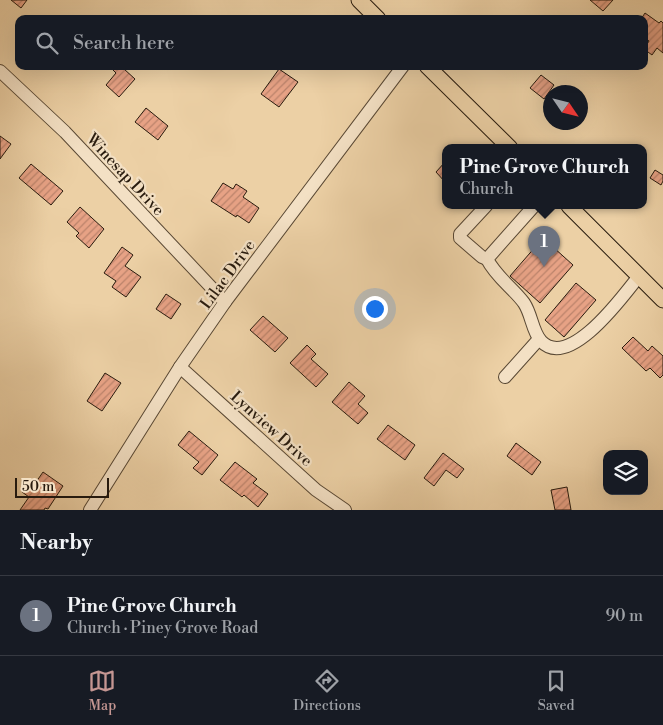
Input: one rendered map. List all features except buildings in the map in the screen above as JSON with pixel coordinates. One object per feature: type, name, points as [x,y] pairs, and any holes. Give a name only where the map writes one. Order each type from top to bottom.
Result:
[{"type":"main road","points":[[359,0],[374,15]]},
{"type":"main road","points":[[431,70],[506,144]]},
{"type":"main road","points":[[572,209],[663,300]]},
{"type":"street","name":"Lilac Drive","points":[[90,510],[180,367],[225,302],[400,70]]},
{"type":"street","name":"Winesap Drive","points":[[0,71],[65,132],[225,302]]},
{"type":"street","points":[[483,209],[460,234],[460,238],[487,259],[493,269],[524,303],[539,338],[550,348],[568,347],[595,326],[616,305],[639,276]]},
{"type":"street","points":[[487,259],[531,209]]},
{"type":"street","points":[[505,377],[539,338]]},
{"type":"street","name":"Lynview Drive","points":[[180,367],[316,490],[345,510]]},
{"type":"place","name":"Pine Grove Church","points":[[544,267]]}]
